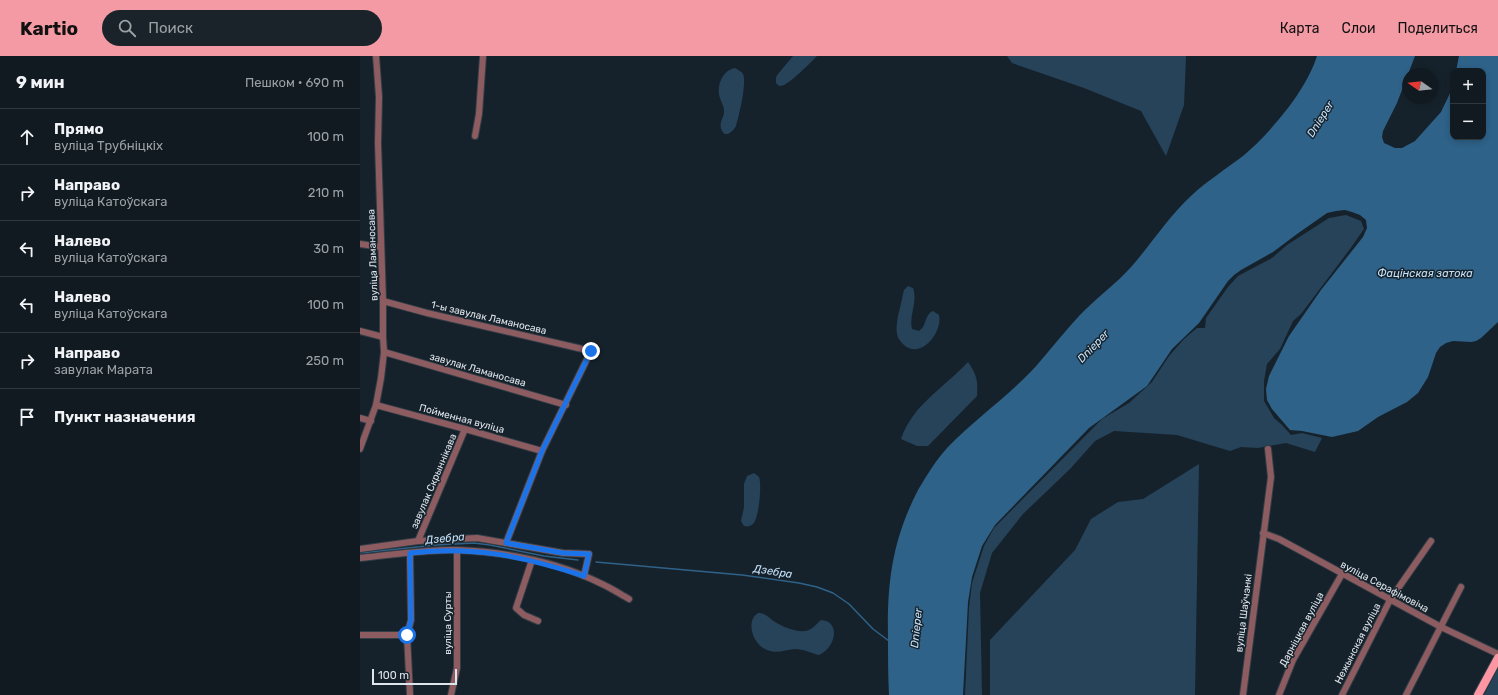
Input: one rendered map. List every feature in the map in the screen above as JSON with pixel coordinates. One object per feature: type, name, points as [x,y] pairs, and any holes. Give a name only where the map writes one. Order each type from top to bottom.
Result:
[{"type":"main road","points":[[1478,695],[1498,658]]},
{"type":"street","name":"вуліца Ламаносава","points":[[360,449],[376,406],[384,352],[379,97],[376,56]]},
{"type":"street","points":[[475,136],[479,114],[483,56]]},
{"type":"street","points":[[360,244],[381,247]]},
{"type":"street","name":"1-ы завулак Ламаносава","points":[[383,302],[591,351],[566,405]]},
{"type":"street","points":[[360,331],[383,337]]},
{"type":"street","name":"завулак Ламаносава","points":[[384,352],[566,405]]},
{"type":"street","points":[[506,543],[542,451],[566,405]]},
{"type":"street","name":"Пойменная вуліца","points":[[376,406],[542,451]]},
{"type":"street","points":[[360,418],[371,421]]},
{"type":"street","name":"завулак Скрыннікава","points":[[418,541],[465,429]]},
{"type":"street","name":"вуліца Шаўчэнкі","points":[[1244,695],[1271,477],[1268,449]]},
{"type":"street","name":"вуліца Серафімовіча","points":[[1263,533],[1279,539],[1441,628],[1498,654]]},
{"type":"street","points":[[360,549],[418,541],[477,538],[563,553],[589,554],[584,576]]},
{"type":"street","name":"Нежынская вуліца","points":[[1342,695],[1390,600],[1431,542]]},
{"type":"street","points":[[360,558],[437,550],[492,553],[532,560],[584,576],[604,584],[628,599]]},
{"type":"street","name":"вуліца Сурты","points":[[451,695],[457,668],[457,550]]},
{"type":"street","points":[[410,553],[411,620],[407,635],[410,695]]},
{"type":"street","points":[[532,560],[516,608],[524,615],[538,621]]},
{"type":"street","name":"Дарніцкая вуліца","points":[[1279,695],[1294,660],[1342,574]]},
{"type":"street","points":[[1406,695],[1461,588]]},
{"type":"street","points":[[360,635],[407,635]]},
{"type":"shaded area","points":[[793,56],[817,56],[789,82],[785,85],[779,86],[776,83],[776,77]]},
{"type":"shaded area","points":[[1007,56],[1186,56],[1184,105],[1166,156],[1141,111],[1084,88],[1012,63]]},
{"type":"shaded area","points":[[735,68],[743,74],[744,78],[741,108],[736,126],[730,133],[726,134],[722,131],[721,126],[724,107],[720,98],[719,89],[723,75],[730,69]]},
{"type":"shaded area","points":[[1346,215],[1361,221],[1364,229],[1301,314],[1293,321],[1280,349],[1267,364],[1264,381],[1264,401],[1274,418],[1291,435],[1302,433],[1322,438],[1315,452],[1286,443],[1258,448],[1241,447],[1230,451],[1177,435],[1114,431],[1095,441],[1071,468],[1023,514],[992,553],[980,593],[982,695],[965,695],[969,608],[972,583],[984,546],[994,528],[1102,419],[1129,403],[1152,382],[1169,356],[1184,339],[1197,328],[1205,328],[1206,318],[1228,287],[1238,276],[1272,258],[1287,245],[1329,218]]},
{"type":"shaded area","points":[[908,286],[913,288],[915,298],[911,324],[912,329],[919,331],[922,329],[928,315],[933,311],[939,315],[938,329],[934,336],[924,347],[917,349],[911,349],[904,345],[897,334],[897,319],[904,290]]},
{"type":"shaded area","points":[[968,362],[976,378],[977,396],[928,446],[917,446],[901,439],[906,427],[921,406]]},
{"type":"shaded area","points":[[1199,464],[1195,695],[990,695],[990,640],[1075,550],[1091,519],[1118,502],[1143,499]]},
{"type":"shaded area","points":[[754,473],[759,477],[760,481],[757,515],[753,524],[744,526],[741,521],[744,507],[744,484],[747,476]]},
{"type":"shaded area","points":[[758,613],[761,613],[775,622],[796,631],[811,629],[821,620],[827,622],[832,625],[834,630],[832,641],[825,652],[819,655],[798,649],[778,652],[767,650],[758,643],[752,633],[752,621]]},
{"type":"shaded area","points":[[1498,668],[1498,695],[1484,695]]},
{"type":"water","points":[[1317,56],[1415,56],[1410,68],[1402,68],[1402,90],[1383,131],[1382,137],[1384,143],[1395,148],[1402,148],[1415,141],[1441,112],[1450,93],[1450,140],[1486,140],[1486,68],[1457,68],[1459,56],[1498,56],[1498,322],[1476,341],[1453,341],[1440,347],[1436,353],[1428,377],[1418,393],[1407,402],[1378,417],[1358,431],[1332,437],[1290,430],[1272,409],[1267,400],[1266,389],[1269,376],[1289,336],[1321,290],[1363,237],[1367,228],[1366,220],[1360,215],[1352,212],[1345,210],[1327,213],[1273,252],[1234,275],[1228,281],[1199,323],[1172,349],[1147,386],[1089,428],[995,525],[982,546],[972,577],[968,602],[963,695],[889,695],[888,618],[890,580],[893,562],[902,527],[909,509],[918,490],[932,468],[948,447],[1027,376],[1079,316],[1126,273],[1168,221],[1192,195],[1243,156],[1265,135],[1296,97],[1312,69]]},
{"type":"waterway","name":"Дзебра","points":[[360,553],[436,545],[474,543],[544,556],[578,560]]},
{"type":"waterway","name":"Дзебра","points":[[596,562],[742,575],[817,587],[833,593],[849,604],[873,629],[889,641]]},
{"type":"route","points":[[407,635],[411,620],[410,553],[437,550],[486,552],[532,560],[584,576],[589,554],[563,553],[506,543],[542,451],[566,405],[591,351]]},
{"type":"water label","name":"Dnieper","points":[[1320,119]]},
{"type":"water label","name":"Фацінская затока","points":[[1425,273]]},
{"type":"water label","name":"Dnieper","points":[[1093,346]]},
{"type":"water label","name":"Dnieper","points":[[916,628]]}]
